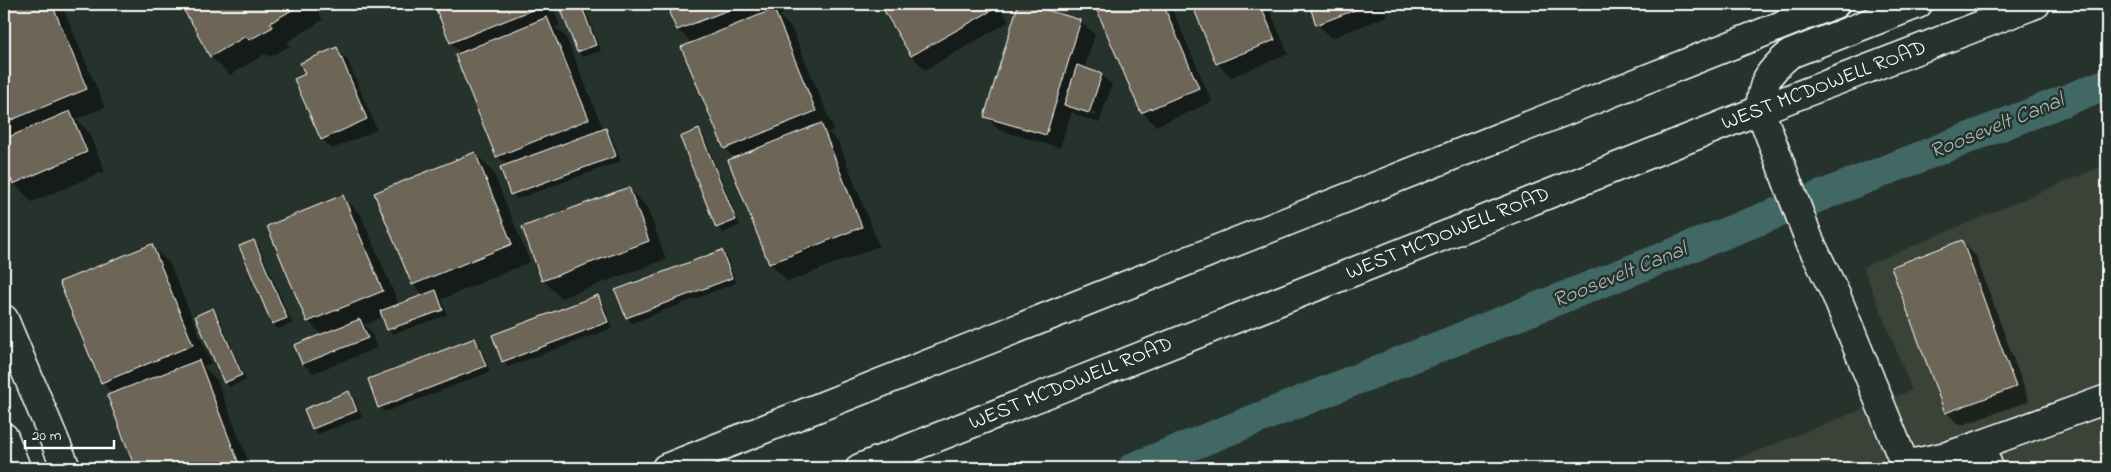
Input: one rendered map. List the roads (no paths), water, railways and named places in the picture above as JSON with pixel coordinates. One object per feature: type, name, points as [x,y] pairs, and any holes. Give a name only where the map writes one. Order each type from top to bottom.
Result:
[{"type":"main road","points":[[666,468],[1835,4]]},
{"type":"main road","points":[[1918,4],[1790,54],[1777,64],[1766,78],[1761,94],[1760,110],[1810,242],[1836,295],[1904,467],[1947,456],[1984,457],[2107,398]]},
{"type":"main road","name":"WEST MCDOWELL ROAD","points":[[860,468],[1760,110],[2036,4]]},
{"type":"main road","points":[[4,319],[66,468]]},
{"type":"main road","points":[[4,436],[16,468]]},
{"type":"waterway","name":"Roosevelt Canal","points":[[1133,468],[2107,84]]}]
